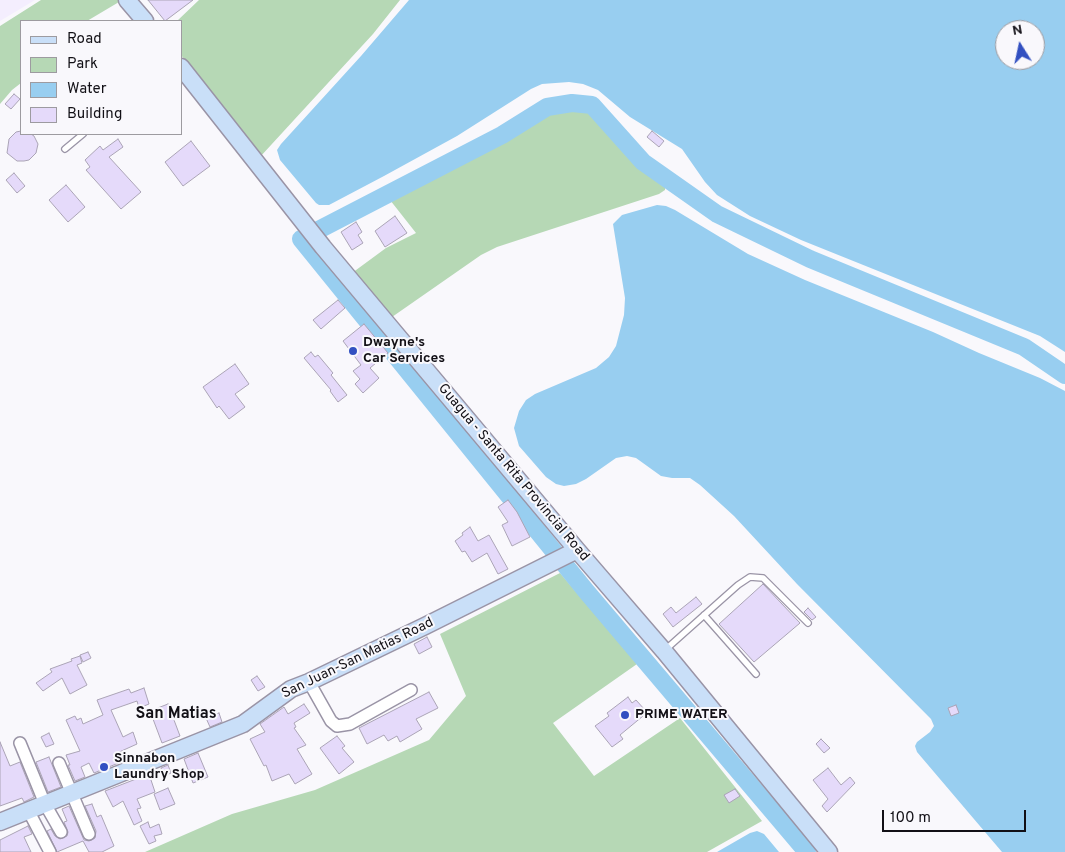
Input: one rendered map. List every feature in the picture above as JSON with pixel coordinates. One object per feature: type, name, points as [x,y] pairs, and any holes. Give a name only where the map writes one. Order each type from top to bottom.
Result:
[{"type":"main road","points":[[127,0],[144,20]]},
{"type":"main road","name":"Guagua - Santa Rita Provincial Road","points":[[182,68],[308,229],[572,552],[664,651],[830,852]]},
{"type":"main road","name":"San Juan-San Matias Road","points":[[0,822],[243,724],[291,689],[309,682],[572,552]]},
{"type":"street","points":[[309,682],[331,721],[337,726],[350,724],[411,690]]},
{"type":"street","points":[[20,743],[45,804],[61,832]]},
{"type":"street","points":[[59,763],[89,834]]},
{"type":"street","points":[[28,810],[50,852]]},
{"type":"lane","points":[[65,149],[82,135]]},
{"type":"lane","points":[[664,651],[738,585],[750,578],[763,578],[808,623]]},
{"type":"lane","points":[[704,615],[756,674]]},
{"type":"shaded area","points":[[0,0],[35,0],[0,21]]},
{"type":"green space","points":[[41,0],[118,0],[119,2],[89,20],[20,20],[20,84],[0,104],[0,26]]},
{"type":"green space","points":[[199,0],[400,0],[373,34],[260,157],[182,56],[182,20],[178,20]]},
{"type":"green space","points":[[571,106],[591,109],[643,167],[665,185],[665,190],[659,194],[497,247],[481,255],[392,317],[352,273],[386,248],[416,233],[390,200],[546,111]]},
{"type":"green space","points":[[560,573],[637,664],[553,723],[594,776],[680,718],[762,821],[707,852],[145,852],[232,814],[315,790],[429,740],[466,696],[440,634]]},
{"type":"water","points":[[409,0],[1065,0],[1065,352],[1040,336],[801,240],[750,216],[717,195],[705,182],[682,149],[630,117],[598,90],[583,84],[569,82],[542,84],[531,89],[457,136],[329,205],[319,205],[316,203],[280,160],[277,150]]},
{"type":"water","points":[[657,205],[675,210],[748,254],[805,280],[933,332],[1040,378],[1065,391],[1065,852],[1002,852],[917,752],[915,746],[917,742],[930,732],[934,726],[931,719],[797,584],[734,516],[700,485],[690,478],[661,476],[636,458],[627,456],[616,458],[576,484],[564,486],[556,484],[546,477],[519,446],[514,428],[519,411],[526,400],[535,394],[596,368],[609,357],[616,346],[624,315],[625,298],[613,224],[622,215]]},
{"type":"water","points":[[757,831],[764,834],[779,852],[717,852],[750,833]]},
{"type":"building","points":[[148,0],[193,0],[166,20],[164,20]]},
{"type":"building","points":[[14,94],[20,99],[11,109],[5,104]]},
{"type":"building","points":[[20,131],[20,135],[32,135],[38,144],[36,153],[29,160],[17,161],[7,153],[9,139],[16,132]]},
{"type":"building","points":[[652,131],[664,141],[659,147],[647,137]]},
{"type":"building","points":[[118,139],[123,147],[109,157],[141,192],[121,209],[86,170],[90,167],[85,160],[100,146],[103,150]]},
{"type":"building","points":[[191,141],[210,166],[183,186],[165,162]]},
{"type":"building","points":[[14,173],[25,186],[17,193],[6,180]]},
{"type":"building","points":[[66,185],[85,207],[68,222],[49,200]]},
{"type":"building","points":[[395,216],[407,233],[385,247],[375,231]]},
{"type":"building","points":[[356,222],[362,232],[358,235],[363,243],[352,250],[341,232]]},
{"type":"building","points":[[338,300],[345,308],[321,329],[313,320]]},
{"type":"building","points":[[364,324],[388,353],[370,368],[379,378],[363,393],[355,384],[360,379],[353,371],[361,365],[343,341]]},
{"type":"building","points":[[311,352],[315,357],[318,355],[333,373],[331,375],[347,395],[338,402],[331,390],[304,358]]},
{"type":"building","points":[[235,364],[249,384],[235,394],[245,407],[229,419],[219,406],[217,408],[203,387]]},
{"type":"building","points":[[508,500],[517,512],[530,537],[512,546],[502,525],[508,522],[498,507]]},
{"type":"building","points":[[470,527],[478,541],[489,535],[508,569],[498,574],[487,553],[472,562],[465,551],[462,552],[455,541]]},
{"type":"building","points":[[763,584],[800,623],[754,662],[719,624]]},
{"type":"building","points":[[696,597],[702,604],[673,627],[663,614],[671,607],[676,613]]},
{"type":"building","points":[[808,608],[816,617],[812,620],[804,612]]},
{"type":"building","points":[[427,637],[432,647],[419,654],[414,644]]},
{"type":"building","points":[[88,652],[91,658],[83,662],[80,655]]},
{"type":"building","points":[[80,656],[82,663],[77,665],[87,685],[70,694],[62,678],[43,691],[36,683],[52,672],[50,669]]},
{"type":"building","points":[[257,676],[265,687],[258,691],[251,680]]},
{"type":"building","points":[[144,688],[149,704],[139,708],[137,701],[111,710],[123,737],[133,732],[137,744],[117,753],[121,762],[94,773],[89,763],[81,767],[85,777],[75,781],[66,755],[80,751],[66,720],[75,716],[77,720],[81,718],[83,724],[103,715],[97,700],[129,689],[131,693]]},
{"type":"building","points":[[429,692],[438,708],[416,719],[422,729],[400,742],[397,736],[388,741],[384,735],[367,744],[359,728]]},
{"type":"building","name":"PRIME WATER","points":[[628,697],[632,703],[636,700],[645,710],[641,713],[643,716],[620,735],[623,739],[612,747],[595,726],[609,716],[607,713]]},
{"type":"building","points":[[168,704],[180,736],[162,743],[150,711]]},
{"type":"building","points":[[304,704],[310,713],[294,723],[296,727],[294,728],[306,745],[297,749],[312,774],[295,784],[289,774],[272,781],[266,765],[264,766],[250,739],[265,732],[260,724],[284,707],[288,714]]},
{"type":"building","points":[[956,705],[959,713],[951,716],[948,708]]},
{"type":"building","points":[[219,713],[222,722],[210,727],[206,718]]},
{"type":"building","points":[[49,733],[54,744],[46,747],[41,737]]},
{"type":"building","points":[[337,736],[345,746],[342,748],[354,762],[339,774],[320,748]]},
{"type":"building","points":[[821,739],[830,748],[824,753],[816,744]]},
{"type":"building","points":[[0,742],[10,766],[20,762],[34,797],[24,802],[22,798],[0,806]]},
{"type":"building","points":[[198,753],[208,777],[193,783],[184,759]]},
{"type":"building","points":[[49,757],[61,787],[48,792],[36,762]]},
{"type":"building","points":[[168,765],[171,773],[164,776],[161,768]]},
{"type":"building","points":[[828,768],[841,785],[850,777],[855,783],[827,812],[822,806],[828,799],[813,780]]},
{"type":"building","points":[[149,774],[155,792],[137,799],[141,808],[137,809],[142,821],[134,825],[123,801],[113,807],[105,791]]},
{"type":"building","points":[[168,788],[175,804],[160,810],[154,794]]},
{"type":"building","points":[[735,789],[740,796],[729,803],[724,795]]},
{"type":"building","points":[[92,804],[97,817],[101,815],[114,846],[102,852],[89,852],[83,841],[57,852],[47,831],[51,829],[55,836],[60,839],[67,836],[68,832],[64,822],[67,821],[62,809],[69,806],[84,840],[89,841],[95,838],[96,831],[85,806]]},
{"type":"building","points":[[148,822],[150,828],[159,824],[162,834],[154,836],[156,841],[149,844],[140,826]]},
{"type":"building","points":[[28,826],[32,834],[24,837],[31,852],[0,852],[0,840]]},
{"type":"waterway","points":[[807,852],[586,591],[301,239],[502,135],[547,107],[572,103],[592,105],[643,162],[717,214],[810,259],[1024,347],[1065,375]]},
{"type":"place","name":"Dwayne's Car Services","points":[[353,351]]},
{"type":"place","name":"PRIME WATER","points":[[625,715]]},
{"type":"place","name":"Sinnabon Laundry Shop","points":[[104,767]]},
{"type":"district","name":"San Matias","points":[[176,715]]}]
